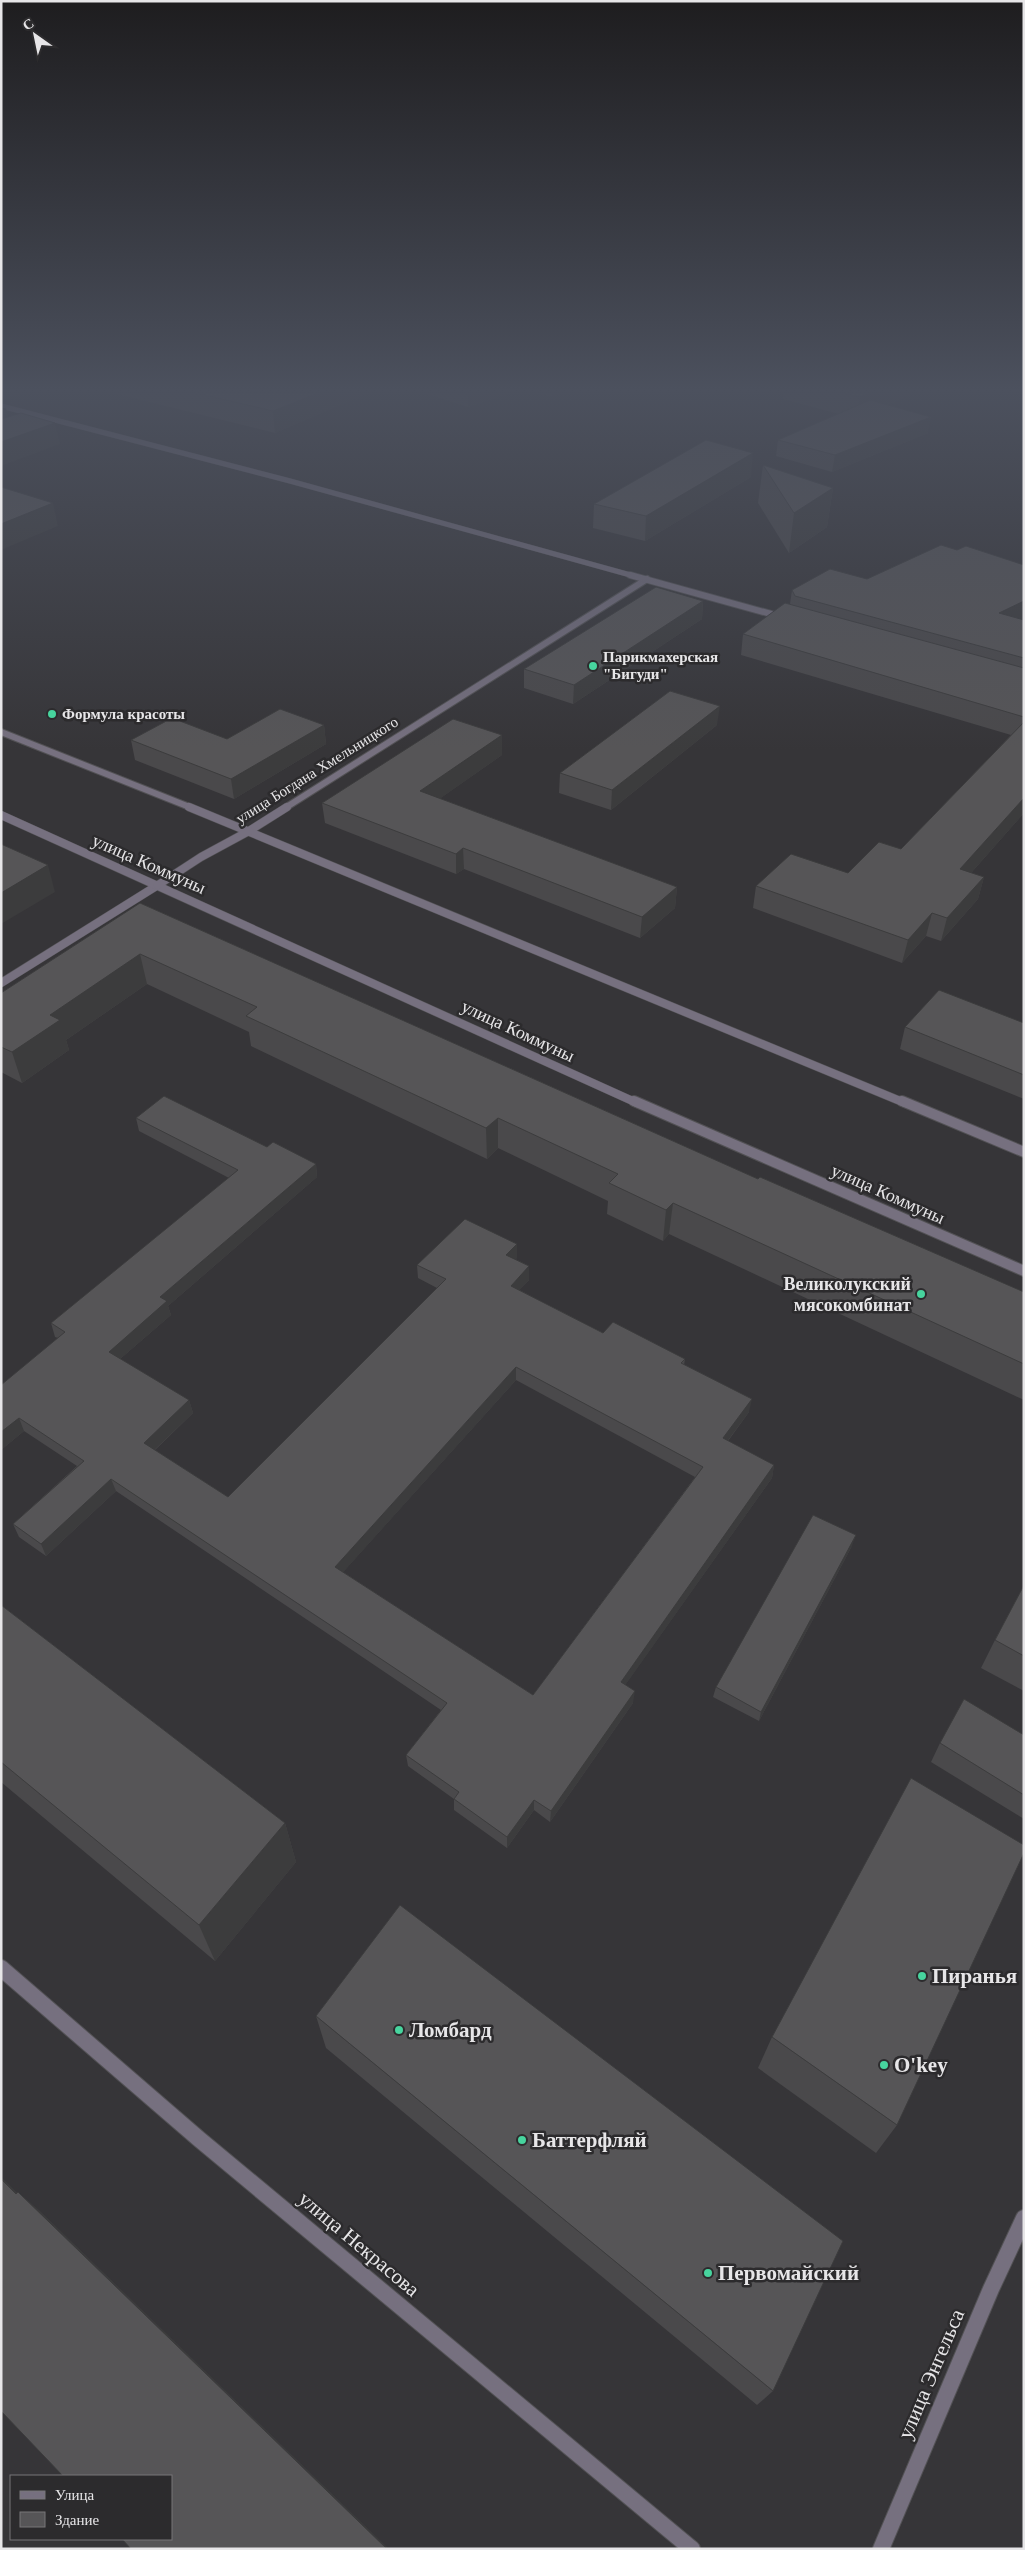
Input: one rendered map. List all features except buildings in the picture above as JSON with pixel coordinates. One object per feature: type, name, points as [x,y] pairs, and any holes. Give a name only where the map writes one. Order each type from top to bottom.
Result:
[{"type":"street","points":[[404,512],[788,618]]},
{"type":"street","name":"улица Богдана Хмельницкого","points":[[1,983],[201,857],[248,831],[647,578]]},
{"type":"street","points":[[1,732],[248,831],[1024,1152]]},
{"type":"street","name":"улица Коммуны","points":[[1,815],[564,1071],[1024,1271]]},
{"type":"street","name":"улица Некрасова","points":[[1,1968],[199,2139],[692,2549]]},
{"type":"street","name":"улица Энгельса","points":[[881,2549],[1024,2218]]},
{"type":"place","name":"Парикмахерская \"Бигуди\"","points":[[593,666]]},
{"type":"place","name":"Формула красоты","points":[[52,714]]},
{"type":"place","name":"Великолукский мясокомбинат","points":[[921,1294]]},
{"type":"place","name":"Пиранья","points":[[922,1976]]},
{"type":"place","name":"Ломбард","points":[[399,2030]]},
{"type":"place","name":"O'key","points":[[884,2065]]},
{"type":"place","name":"Баттерфляй","points":[[522,2140]]},
{"type":"place","name":"Первомайский","points":[[708,2273]]}]
